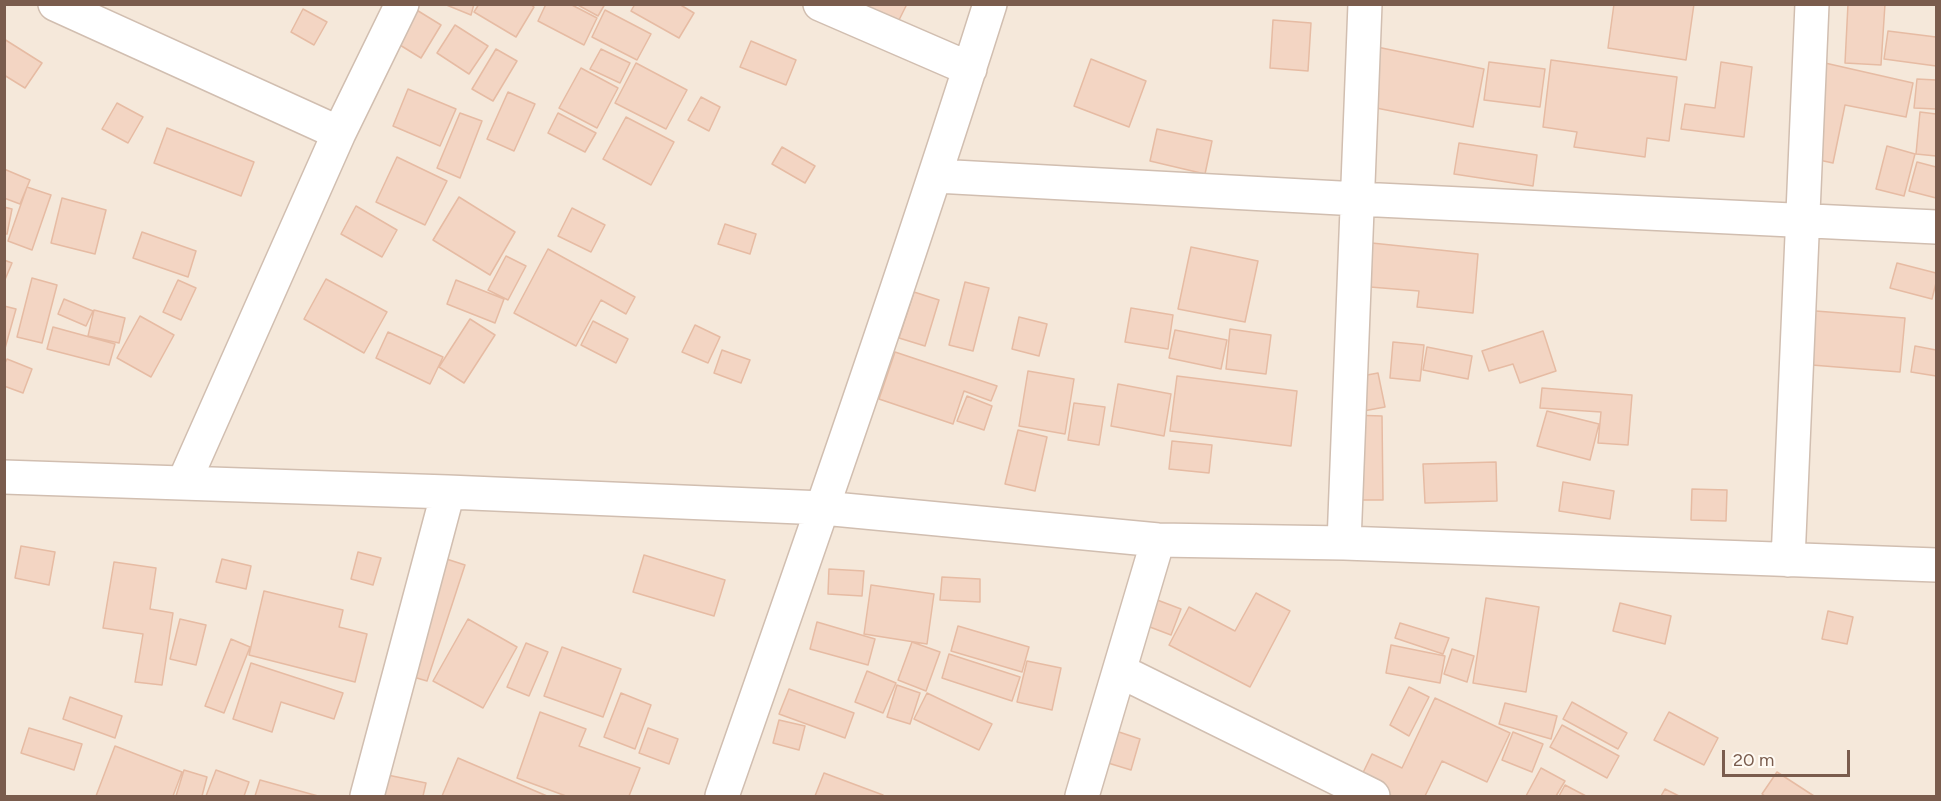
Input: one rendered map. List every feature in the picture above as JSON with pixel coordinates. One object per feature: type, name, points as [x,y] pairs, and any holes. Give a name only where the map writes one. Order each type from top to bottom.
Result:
[{"type":"street","points":[[55,4],[339,133]]},
{"type":"street","points":[[184,482],[339,133],[402,4]]},
{"type":"street","points":[[819,4],[970,69]]},
{"type":"street","points":[[722,796],[936,176],[990,4]]},
{"type":"street","points":[[1344,543],[1365,4]]},
{"type":"street","points":[[1788,560],[1812,4]]},
{"type":"street","points":[[936,176],[1936,227]]},
{"type":"street","points":[[4,477],[184,482],[823,508],[1158,540],[1344,543],[1936,565]]},
{"type":"street","points":[[366,796],[448,492]]},
{"type":"street","points":[[1082,796],[1158,540]]},
{"type":"street","points":[[1120,671],[1373,796]]},
{"type":"shaded area","points":[[5,5],[1936,5],[1936,796],[5,796]]},
{"type":"building","points":[[444,4],[474,4],[471,15]]},
{"type":"building","points":[[479,4],[530,4],[534,7],[516,37],[474,12]]},
{"type":"building","points":[[546,4],[570,4],[597,18],[584,45],[538,21]]},
{"type":"building","points":[[576,4],[605,4],[598,16]]},
{"type":"building","points":[[635,4],[679,4],[694,13],[679,38],[631,11]]},
{"type":"building","points":[[856,4],[907,4],[896,26]]},
{"type":"building","points":[[1614,4],[1694,4],[1686,60],[1608,48]]},
{"type":"building","points":[[1848,4],[1885,4],[1881,65],[1845,63]]},
{"type":"building","points":[[303,9],[327,22],[314,45],[291,32]]},
{"type":"building","points":[[415,9],[441,25],[421,58],[395,42]]},
{"type":"building","points":[[605,10],[651,34],[637,60],[592,37]]},
{"type":"building","points":[[1273,20],[1311,23],[1308,71],[1270,68]]},
{"type":"building","points":[[455,25],[488,46],[469,74],[437,53]]},
{"type":"building","points":[[1888,31],[1936,37],[1936,66],[1884,59]]},
{"type":"building","points":[[4,39],[42,63],[25,88],[4,75]]},
{"type":"building","points":[[751,41],[796,60],[786,85],[740,67]]},
{"type":"building","points":[[1377,47],[1484,69],[1473,127],[1366,106]]},
{"type":"building","points":[[496,49],[517,61],[493,101],[472,89]]},
{"type":"building","points":[[601,49],[630,63],[620,83],[590,69]]},
{"type":"building","points":[[1091,59],[1146,81],[1129,127],[1074,106]]},
{"type":"building","points":[[1551,60],[1677,77],[1669,141],[1647,138],[1645,157],[1574,147],[1577,132],[1543,127]]},
{"type":"building","points":[[1489,62],[1545,69],[1540,107],[1484,100]]},
{"type":"building","points":[[1721,62],[1752,67],[1744,137],[1681,129],[1685,104],[1715,108]]},
{"type":"building","points":[[636,63],[687,90],[666,129],[615,103]]},
{"type":"building","points":[[1825,63],[1913,83],[1906,117],[1845,105],[1833,163],[1805,157]]},
{"type":"building","points":[[581,68],[618,88],[597,128],[559,108]]},
{"type":"building","points":[[1917,79],[1936,80],[1936,109],[1914,108]]},
{"type":"building","points":[[408,89],[456,109],[440,146],[393,126]]},
{"type":"building","points":[[508,92],[535,104],[514,151],[487,139]]},
{"type":"building","points":[[701,97],[720,107],[709,131],[688,120]]},
{"type":"building","points":[[117,103],[143,117],[128,143],[102,129]]},
{"type":"building","points":[[1920,112],[1936,114],[1936,156],[1916,154]]},
{"type":"building","points":[[460,113],[482,121],[460,178],[437,168]]},
{"type":"building","points":[[558,113],[596,133],[585,152],[548,133]]},
{"type":"building","points":[[626,117],[674,142],[651,185],[603,159]]},
{"type":"building","points":[[167,128],[254,162],[241,196],[154,163]]},
{"type":"building","points":[[1157,129],[1212,141],[1205,174],[1150,161]]},
{"type":"building","points":[[1459,143],[1537,155],[1533,186],[1454,174]]},
{"type":"building","points":[[1887,146],[1915,154],[1904,196],[1876,189]]},
{"type":"building","points":[[782,147],[815,166],[805,183],[772,164]]},
{"type":"building","points":[[397,157],[447,181],[425,225],[376,202]]},
{"type":"building","points":[[1917,162],[1936,167],[1936,198],[1909,191]]},
{"type":"building","points":[[4,169],[30,180],[20,204],[4,198]]},
{"type":"building","points":[[27,187],[51,195],[32,250],[8,241]]},
{"type":"building","points":[[459,197],[515,232],[490,275],[433,240]]},
{"type":"building","points":[[62,198],[106,210],[95,254],[51,243]]},
{"type":"building","points":[[356,206],[397,230],[382,257],[341,234]]},
{"type":"building","points":[[4,207],[12,209],[7,234],[4,234]]},
{"type":"building","points":[[572,208],[605,225],[591,252],[558,236]]},
{"type":"building","points":[[725,224],[756,234],[750,254],[718,244]]},
{"type":"building","points":[[142,232],[196,251],[188,277],[133,258]]},
{"type":"building","points":[[1362,242],[1478,254],[1473,313],[1417,307],[1419,291],[1358,286]]},
{"type":"building","points":[[1191,247],[1258,261],[1245,322],[1178,309]]},
{"type":"building","points":[[548,249],[635,297],[626,314],[601,300],[576,346],[514,313]]},
{"type":"building","points":[[506,256],[526,266],[508,300],[488,290]]},
{"type":"building","points":[[4,260],[12,263],[4,282]]},
{"type":"building","points":[[1897,263],[1936,273],[1932,299],[1890,288]]},
{"type":"building","points":[[32,278],[57,285],[42,343],[17,337]]},
{"type":"building","points":[[326,279],[387,312],[364,353],[304,319]]},
{"type":"building","points":[[178,280],[196,288],[181,320],[163,312]]},
{"type":"building","points":[[456,280],[504,299],[495,323],[447,304]]},
{"type":"building","points":[[965,282],[989,288],[973,351],[949,345]]},
{"type":"building","points":[[914,292],[939,300],[925,346],[899,338]]},
{"type":"building","points":[[64,299],[93,311],[86,326],[58,314]]},
{"type":"building","points":[[4,306],[16,309],[4,352]]},
{"type":"building","points":[[1131,308],[1173,315],[1168,349],[1125,342]]},
{"type":"building","points":[[94,310],[125,318],[119,343],[88,336]]},
{"type":"building","points":[[1803,310],[1905,318],[1900,372],[1799,364]]},
{"type":"building","points":[[140,316],[174,335],[151,377],[117,358]]},
{"type":"building","points":[[1019,317],[1047,324],[1039,356],[1012,349]]},
{"type":"building","points":[[470,319],[495,335],[464,383],[439,367]]},
{"type":"building","points":[[593,321],[628,339],[616,363],[581,345]]},
{"type":"building","points":[[695,325],[720,337],[708,363],[682,352]]},
{"type":"building","points":[[53,327],[115,344],[109,365],[47,349]]},
{"type":"building","points":[[1230,329],[1271,335],[1266,374],[1226,369]]},
{"type":"building","points":[[1175,330],[1227,340],[1221,369],[1169,358]]},
{"type":"building","points":[[1543,331],[1556,371],[1520,383],[1513,364],[1489,371],[1482,351]]},
{"type":"building","points":[[388,332],[443,357],[430,384],[376,358]]},
{"type":"building","points":[[1393,342],[1424,345],[1420,381],[1390,378]]},
{"type":"building","points":[[1915,346],[1936,350],[1936,376],[1911,372]]},
{"type":"building","points":[[1427,347],[1472,356],[1468,379],[1423,370]]},
{"type":"building","points":[[722,350],[750,360],[741,383],[714,373]]},
{"type":"building","points":[[895,352],[997,386],[991,401],[964,391],[953,424],[879,399]]},
{"type":"building","points":[[7,359],[32,369],[23,393],[4,386],[4,365]]},
{"type":"building","points":[[1028,371],[1074,379],[1065,434],[1019,426]]},
{"type":"building","points":[[1378,373],[1385,407],[1347,414],[1340,380]]},
{"type":"building","points":[[1177,376],[1297,391],[1291,446],[1170,431]]},
{"type":"building","points":[[1118,384],[1171,394],[1164,436],[1111,426]]},
{"type":"building","points":[[1542,388],[1632,395],[1628,445],[1598,443],[1601,412],[1540,408]]},
{"type":"building","points":[[967,396],[992,406],[984,430],[957,421]]},
{"type":"building","points":[[1074,403],[1105,407],[1099,445],[1068,440]]},
{"type":"building","points":[[1547,411],[1599,424],[1590,460],[1537,446]]},
{"type":"building","points":[[1352,415],[1382,416],[1383,500],[1352,500]]},
{"type":"building","points":[[1018,430],[1047,437],[1035,491],[1005,484]]},
{"type":"building","points":[[1172,441],[1212,445],[1209,473],[1169,469]]},
{"type":"building","points":[[1496,462],[1497,501],[1425,503],[1423,464]]},
{"type":"building","points":[[1563,482],[1614,491],[1610,519],[1559,511]]},
{"type":"building","points":[[1692,489],[1727,490],[1726,521],[1691,520]]},
{"type":"building","points":[[21,546],[55,552],[49,585],[15,578]]},
{"type":"building","points":[[358,552],[381,558],[373,585],[351,579]]},
{"type":"building","points":[[431,554],[465,565],[427,681],[393,671]]},
{"type":"building","points":[[644,555],[725,580],[714,616],[633,592]]},
{"type":"building","points":[[222,559],[251,566],[246,589],[216,582]]},
{"type":"building","points":[[114,562],[156,568],[150,609],[173,613],[162,685],[135,682],[143,634],[103,628]]},
{"type":"building","points":[[829,569],[864,571],[862,596],[828,594]]},
{"type":"building","points":[[942,577],[980,579],[980,602],[940,600]]},
{"type":"building","points":[[871,585],[934,594],[927,644],[864,634]]},
{"type":"building","points":[[264,591],[343,610],[339,627],[367,634],[355,682],[249,655]]},
{"type":"building","points":[[1256,593],[1290,611],[1250,687],[1169,645],[1189,607],[1235,631]]},
{"type":"building","points":[[1152,598],[1181,609],[1171,635],[1142,624]]},
{"type":"building","points":[[1486,598],[1539,607],[1526,692],[1473,683]]},
{"type":"building","points":[[1620,603],[1671,616],[1665,644],[1613,631]]},
{"type":"building","points":[[1828,611],[1853,617],[1847,644],[1822,639]]},
{"type":"building","points":[[180,619],[206,625],[196,665],[170,659]]},
{"type":"building","points":[[468,619],[517,647],[483,708],[433,681]]},
{"type":"building","points":[[817,622],[875,639],[868,665],[810,649]]},
{"type":"building","points":[[1400,623],[1449,638],[1443,654],[1395,638]]},
{"type":"building","points":[[958,626],[1029,647],[1022,672],[951,651]]},
{"type":"building","points":[[231,639],[250,647],[224,713],[205,706]]},
{"type":"building","points":[[912,642],[940,652],[926,691],[898,680]]},
{"type":"building","points":[[526,643],[548,652],[529,696],[507,687]]},
{"type":"building","points":[[1391,645],[1445,656],[1440,683],[1386,673]]},
{"type":"building","points":[[562,647],[621,669],[603,717],[544,696]]},
{"type":"building","points":[[1452,649],[1474,656],[1467,682],[1444,674]]},
{"type":"building","points":[[949,654],[1020,677],[1012,701],[942,678]]},
{"type":"building","points":[[1027,661],[1061,668],[1052,710],[1017,702]]},
{"type":"building","points":[[251,663],[343,693],[334,719],[281,702],[272,732],[233,719]]},
{"type":"building","points":[[867,671],[896,683],[883,713],[855,702]]},
{"type":"building","points":[[897,685],[920,693],[910,724],[887,717]]},
{"type":"building","points":[[1409,687],[1429,697],[1409,736],[1390,725]]},
{"type":"building","points":[[789,689],[854,713],[845,738],[779,714]]},
{"type":"building","points":[[621,693],[651,705],[635,749],[604,737]]},
{"type":"building","points":[[927,693],[992,724],[979,750],[914,719]]},
{"type":"building","points":[[70,697],[122,716],[115,738],[63,719]]},
{"type":"building","points":[[1435,698],[1510,733],[1487,782],[1442,761],[1425,796],[1392,796],[1359,781],[1372,754],[1402,768]]},
{"type":"building","points":[[1572,702],[1627,733],[1618,749],[1563,719]]},
{"type":"building","points":[[1505,703],[1557,716],[1551,739],[1499,724]]},
{"type":"building","points":[[540,712],[586,729],[579,746],[640,768],[629,796],[566,796],[517,778]]},
{"type":"building","points":[[1669,712],[1718,738],[1704,765],[1654,740]]},
{"type":"building","points":[[779,720],[805,726],[799,750],[773,743]]},
{"type":"building","points":[[1562,725],[1619,756],[1607,778],[1550,747]]},
{"type":"building","points":[[1104,727],[1140,739],[1131,770],[1095,759]]},
{"type":"building","points":[[29,728],[82,744],[74,770],[21,753]]},
{"type":"building","points":[[648,728],[678,739],[669,764],[639,753]]},
{"type":"building","points":[[1513,732],[1543,744],[1532,772],[1502,760]]},
{"type":"building","points":[[115,746],[182,772],[173,796],[96,796]]},
{"type":"building","points":[[458,758],[547,796],[442,796]]},
{"type":"building","points":[[1541,768],[1565,781],[1556,796],[1526,796]]},
{"type":"building","points":[[184,770],[207,777],[202,796],[176,796]]},
{"type":"building","points":[[216,770],[249,782],[244,796],[206,796]]},
{"type":"building","points":[[1777,772],[1814,796],[1765,796],[1762,794]]},
{"type":"building","points":[[378,773],[426,783],[423,796],[373,796]]},
{"type":"building","points":[[824,773],[883,795],[883,796],[815,796]]},
{"type":"building","points":[[260,780],[318,796],[255,796]]},
{"type":"building","points":[[1565,785],[1586,796],[1559,796]]},
{"type":"building","points":[[1665,789],[1679,796],[1661,796]]}]
